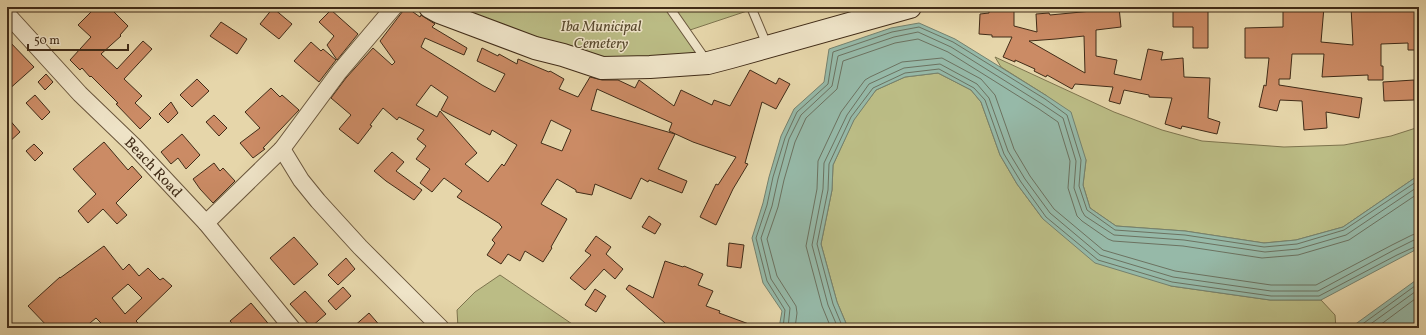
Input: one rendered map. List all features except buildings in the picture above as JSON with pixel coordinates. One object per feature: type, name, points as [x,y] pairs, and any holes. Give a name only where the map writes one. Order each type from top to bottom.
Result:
[{"type":"street","points":[[206,222],[282,149],[339,72],[394,7]]},
{"type":"street","points":[[430,7],[444,15],[535,48],[563,54],[602,68],[650,67],[708,62],[731,57],[902,9]]},
{"type":"street","name":"Beach Road","points":[[7,14],[80,94],[133,145],[206,222],[292,328]]},
{"type":"street","points":[[282,149],[301,180],[318,201],[360,247],[441,328]]},
{"type":"lane","points":[[669,7],[708,62]]},
{"type":"lane","points":[[751,7],[768,46]]},
{"type":"green space","name":"Iba Municipal Cemetery","points":[[436,7],[759,7],[684,32],[702,58],[599,63]]},
{"type":"green space","points":[[995,57],[1114,112],[1162,130],[1202,141],[1284,147],[1344,145],[1391,136],[1419,127],[1419,175],[1343,227],[1296,240],[1264,243],[1185,231],[1116,226],[1090,208],[1083,185],[1086,160],[1047,96],[1001,67]]},
{"type":"green space","points":[[938,73],[971,90],[981,102],[1000,155],[1017,184],[1043,219],[1171,286],[1270,300],[1321,300],[1335,315],[1336,328],[848,328],[837,302],[821,244],[832,190],[833,165],[854,119],[876,90],[905,77]]},
{"type":"green space","points":[[500,275],[578,328],[458,328],[457,310],[475,292]]},
{"type":"water","points":[[919,23],[955,39],[1071,112],[1086,160],[1083,185],[1090,208],[1116,226],[1185,231],[1264,243],[1296,240],[1343,227],[1419,175],[1419,248],[1321,300],[1270,300],[1171,286],[1095,263],[1043,219],[1017,184],[1000,155],[981,102],[971,90],[938,73],[905,77],[876,90],[854,120],[833,165],[832,190],[821,244],[837,302],[848,328],[779,328],[782,311],[763,283],[752,238],[781,136],[794,109],[824,82],[829,49],[891,28]]},
{"type":"water","points":[[1419,278],[1419,328],[1350,328]]}]
